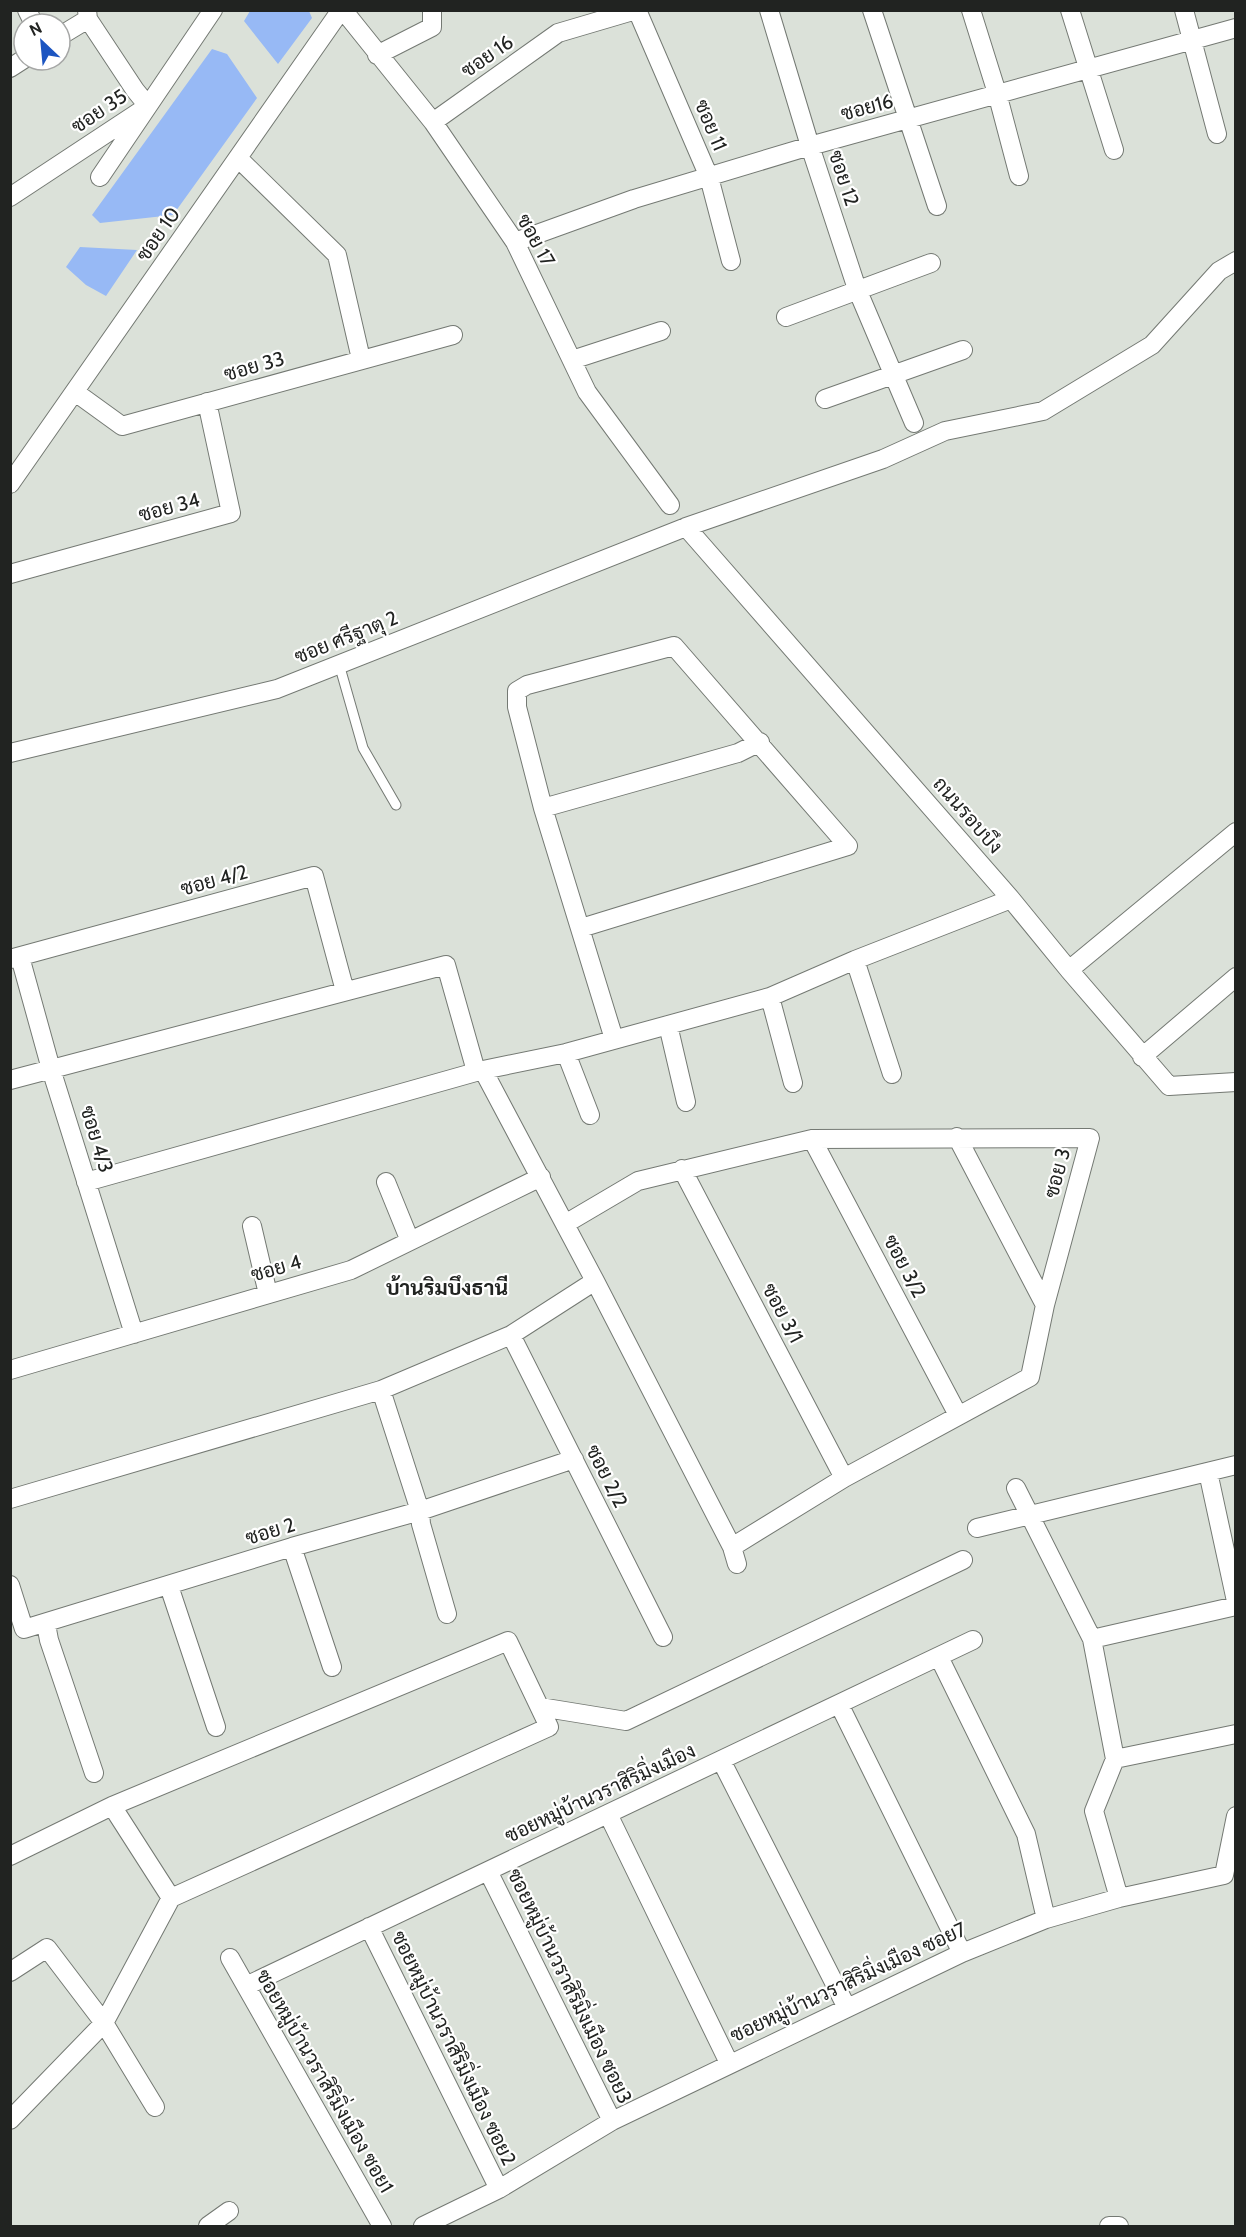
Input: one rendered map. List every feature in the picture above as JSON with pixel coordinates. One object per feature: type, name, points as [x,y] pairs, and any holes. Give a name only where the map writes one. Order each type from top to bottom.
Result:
[{"type":"street","points":[[100,177],[213,10]]},
{"type":"street","name":"ซอย 17","points":[[342,10],[433,122],[515,242],[587,392],[670,505]]},
{"type":"street","name":"ซอย 10","points":[[10,484],[342,10]]},
{"type":"street","points":[[377,55],[432,27],[432,10]]},
{"type":"street","name":"ซอย 16","points":[[433,122],[558,33],[637,10]]},
{"type":"street","name":"ซอย 11","points":[[637,10],[709,177],[731,261]]},
{"type":"street","name":"ซอย 12","points":[[769,10],[810,146],[857,289],[914,423]]},
{"type":"street","points":[[872,10],[937,206]]},
{"type":"street","points":[[971,10],[997,93],[1019,176]]},
{"type":"street","points":[[1070,10],[1114,150]]},
{"type":"street","points":[[1184,10],[1217,134]]},
{"type":"street","points":[[72,27],[87,15]]},
{"type":"street","name":"ซอย 35","points":[[10,197],[148,106],[135,90],[87,15]]},
{"type":"street","name":"ซอย16","points":[[515,242],[634,199],[810,146],[1236,28]]},
{"type":"street","points":[[238,158],[337,255],[361,359]]},
{"type":"street","name":"ซอย ศรีฐาตุ 2","points":[[10,753],[277,689],[686,527],[883,459],[945,431],[1043,411],[1152,345],[1219,270],[1236,261]]},
{"type":"street","points":[[786,316],[932,263]]},
{"type":"street","points":[[572,360],[661,331]]},
{"type":"street","name":"ซอย 33","points":[[75,392],[122,426],[453,334]]},
{"type":"street","points":[[825,399],[963,350]]},
{"type":"street","name":"ซอย 34","points":[[10,574],[231,513],[207,402]]},
{"type":"street","name":"ถนนรอบบึง","points":[[686,527],[1011,899],[1168,1086],[1236,1082]]},
{"type":"street","points":[[581,928],[848,846],[760,742],[674,646],[527,685],[517,691],[517,707],[543,808],[614,1040]]},
{"type":"street","points":[[543,808],[738,753],[760,742]]},
{"type":"street","points":[[1069,970],[1236,832]]},
{"type":"street","name":"ซอย 4/2","points":[[15,958],[314,876],[345,991]]},
{"type":"street","points":[[86,1182],[479,1071],[566,1053],[770,997],[855,960],[1011,899]]},
{"type":"street","name":"ซอย 4/3","points":[[15,958],[134,1334]]},
{"type":"street","points":[[855,960],[892,1074]]},
{"type":"street","points":[[10,1080],[446,964],[479,1071],[541,1177],[595,1281],[511,1335],[381,1390],[10,1499]]},
{"type":"street","points":[[1142,1057],[1236,976]]},
{"type":"street","points":[[770,997],[793,1083]]},
{"type":"street","points":[[668,1025],[686,1102]]},
{"type":"street","points":[[566,1053],[590,1115]]},
{"type":"street","points":[[957,1137],[1045,1305]]},
{"type":"street","name":"ซอย 3","points":[[565,1224],[638,1180],[812,1139],[1090,1138],[1045,1305],[1030,1377],[844,1478],[734,1556],[595,1281]]},
{"type":"street","name":"ซอย 3/2","points":[[812,1139],[958,1415]]},
{"type":"street","name":"ซอย 3/1","points":[[682,1168],[844,1478]]},
{"type":"street","name":"ซอย 4","points":[[10,1370],[351,1270],[541,1177]]},
{"type":"street","points":[[386,1182],[410,1241]]},
{"type":"street","points":[[252,1226],[268,1294]]},
{"type":"street","name":"ซอย 2/2","points":[[511,1335],[663,1637]]},
{"type":"street","points":[[381,1390],[420,1511],[421,1524],[447,1614]]},
{"type":"street","name":"ซอย 2","points":[[10,1585],[24,1629],[292,1547],[420,1511],[574,1459]]},
{"type":"street","points":[[977,1528],[1236,1465]]},
{"type":"street","points":[[1208,1472],[1236,1601]]},
{"type":"street","points":[[1016,1488],[1092,1639],[1115,1759],[1094,1811],[1119,1898]]},
{"type":"street","points":[[292,1547],[332,1667]]},
{"type":"street","points":[[540,1707],[626,1722],[963,1560]]},
{"type":"street","points":[[169,1586],[216,1727]]},
{"type":"street","points":[[1092,1639],[1236,1606]]},
{"type":"street","points":[[46,1624],[49,1640],[94,1773]]},
{"type":"street","name":"ซอยหมู่บ้านวราสิริมิ่งเมือง","points":[[246,1986],[973,1640]]},
{"type":"street","points":[[10,1856],[112,1806],[508,1641],[549,1727],[171,1898],[104,2023],[10,2120]]},
{"type":"street","points":[[939,1657],[1026,1834],[1046,1919],[1119,1898],[1224,1875],[1236,1816]]},
{"type":"street","points":[[839,1704],[962,1953]]},
{"type":"street","points":[[1115,1759],[1236,1734]]},
{"type":"street","points":[[720,1760],[846,2008]]},
{"type":"street","points":[[112,1806],[171,1898]]},
{"type":"street","points":[[608,1814],[729,2063]]},
{"type":"street","name":"ซอยหมู่บ้านวราสิริมิ่งเมือง ซอย3","points":[[488,1871],[612,2121]]},
{"type":"street","name":"ซอยหมู่บ้านวราสิริมิ่งเมือง ซอย7","points":[[423,2226],[499,2189],[612,2121],[729,2063],[962,1953],[1046,1919]]},
{"type":"street","name":"ซอยหมู่บ้านวราสิริมิ่งเมือง ซอย2","points":[[369,1927],[499,2189]]},
{"type":"street","points":[[10,1972],[47,1948],[104,2023],[155,2108]]},
{"type":"street","name":"ซอยหมู่บ้านวราสิริมิ่งเมือง ซอย1","points":[[230,1958],[382,2226]]},
{"type":"street","points":[[208,2226],[228,2211]]},
{"type":"street","points":[[1109,2226],[1119,2226]]},
{"type":"lane","points":[[339,664],[363,748],[396,806]]},
{"type":"water","points":[[250,11],[309,11],[312,18],[278,64],[244,21]]},
{"type":"water","points":[[212,49],[227,54],[257,98],[173,215],[100,223],[92,215]]},
{"type":"water","points":[[80,247],[137,250],[106,296],[86,285],[66,267]]},
{"type":"district","name":"บ้านริมบึงธานี","points":[[447,1288]]}]
